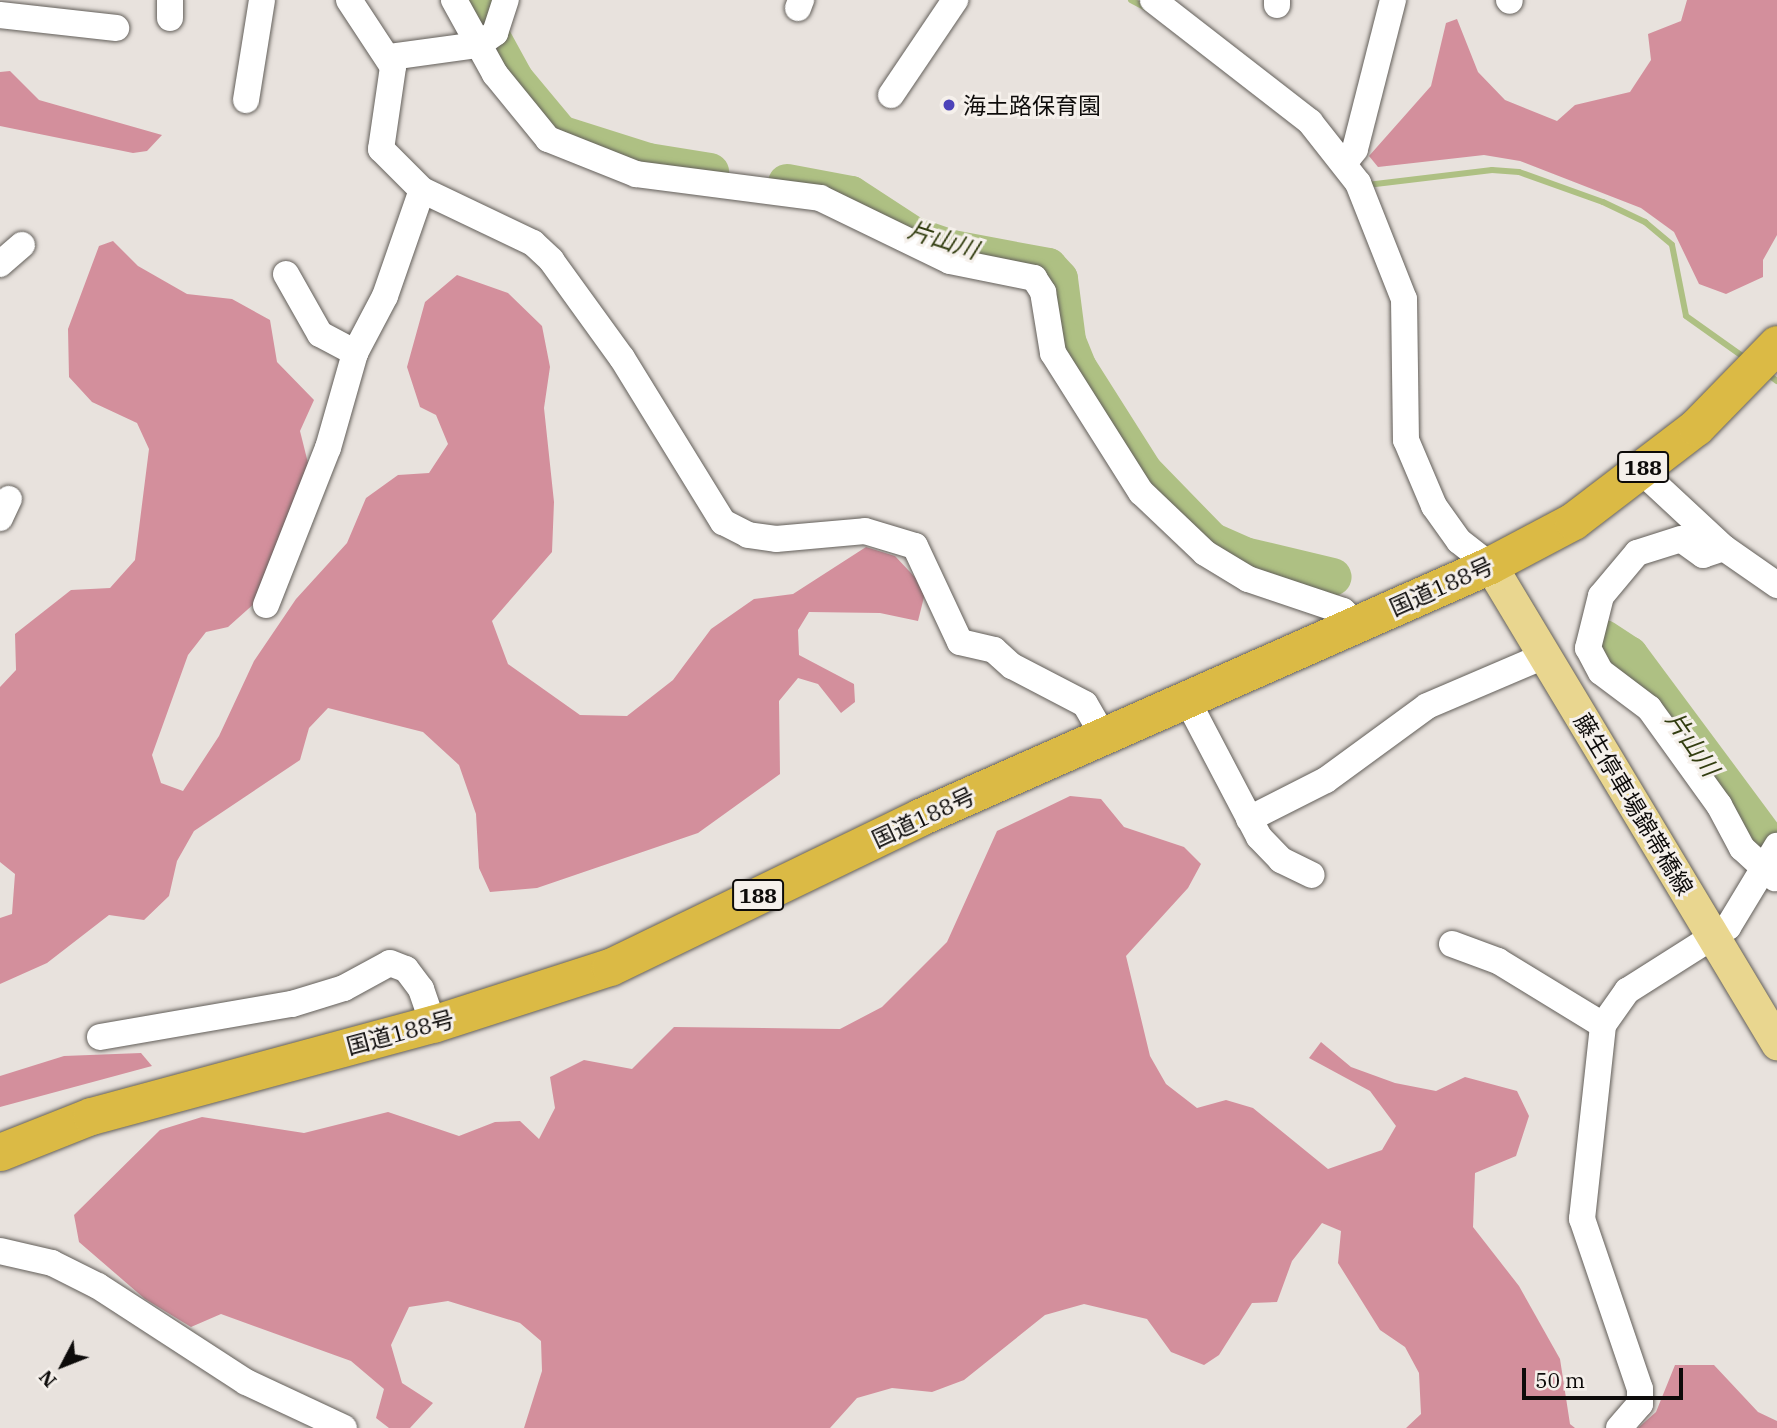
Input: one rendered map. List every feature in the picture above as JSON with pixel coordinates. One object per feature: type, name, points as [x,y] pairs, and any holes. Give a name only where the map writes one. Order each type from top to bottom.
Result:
[{"type":"highway","name":"国道188号","points":[[0,1153],[91,1116],[433,1024],[610,967],[1104,737],[1185,696],[1490,565],[1573,521],[1696,427],[1777,344]]},
{"type":"main road","name":"藤生停車場錦帯橋線","points":[[1490,565],[1777,1043]]},
{"type":"street","points":[[246,100],[262,0]]},
{"type":"street","points":[[349,0],[390,57],[395,82],[381,149],[422,190],[533,243],[551,260],[608,337],[723,522],[748,535],[776,539],[865,531],[892,536],[915,547],[960,642],[994,650],[1012,666],[1085,704],[1104,737]]},
{"type":"street","points":[[454,0],[485,40],[548,139],[601,163],[636,174],[820,198],[950,261],[1034,278],[1043,292],[1053,353],[1117,463],[1148,500],[1205,553],[1248,579],[1343,611],[1355,623]]},
{"type":"street","points":[[485,40],[506,0]]},
{"type":"street","points":[[891,94],[955,0]]},
{"type":"street","points":[[1153,0],[1280,96],[1345,162],[1404,299],[1406,440],[1434,506],[1459,541],[1490,565]]},
{"type":"street","points":[[1345,162],[1355,149],[1393,0]]},
{"type":"street","points":[[0,15],[66,9],[116,28]]},
{"type":"street","points":[[390,57],[485,40]]},
{"type":"street","points":[[267,605],[328,448],[355,353],[385,296],[422,190]]},
{"type":"street","points":[[0,264],[22,245]]},
{"type":"street","points":[[286,274],[320,334],[355,353]]},
{"type":"street","points":[[1640,470],[1724,548],[1777,585]]},
{"type":"street","points":[[1619,1428],[1640,1404],[1640,1389],[1582,1219],[1604,1025],[1627,992],[1714,937],[1743,910],[1772,864],[1649,708],[1601,672],[1588,648],[1601,596],[1637,553],[1681,539],[1703,555],[1724,548]]},
{"type":"street","points":[[1249,819],[1326,780],[1427,706],[1545,656]]},
{"type":"street","points":[[1185,696],[1249,819],[1281,860],[1312,875]]},
{"type":"street","points":[[1452,944],[1498,961],[1604,1025]]},
{"type":"street","points":[[100,1037],[292,1004],[344,988],[390,963],[406,969],[421,989],[433,1024]]},
{"type":"street","points":[[0,1251],[52,1263],[98,1286],[293,1419],[344,1428]]},
{"type":"shaded area","points":[[1687,0],[1777,0],[1777,235],[1763,260],[1763,277],[1726,294],[1699,284],[1674,232],[1641,208],[1520,161],[1484,155],[1378,167],[1369,156],[1431,86],[1446,23],[1457,19],[1478,72],[1505,100],[1557,121],[1575,105],[1630,92],[1651,60],[1648,34],[1681,21]]},
{"type":"shaded area","points":[[10,71],[39,100],[162,135],[147,151],[133,153],[0,126],[0,72]]},
{"type":"shaded area","points":[[113,241],[138,266],[187,294],[232,299],[270,320],[277,362],[314,400],[300,431],[308,463],[277,557],[257,601],[228,627],[206,632],[188,655],[152,755],[161,783],[183,791],[219,736],[254,661],[296,599],[347,543],[366,498],[398,475],[429,473],[448,444],[436,415],[420,407],[407,367],[425,302],[457,275],[508,293],[542,326],[550,367],[544,408],[554,502],[552,552],[492,621],[508,664],[580,715],[627,716],[673,680],[711,629],[754,599],[793,594],[866,547],[895,556],[926,589],[918,621],[880,613],[809,612],[798,630],[799,655],[854,684],[855,702],[841,713],[818,684],[798,678],[779,701],[780,774],[698,833],[537,888],[490,892],[479,868],[476,814],[459,765],[423,732],[328,708],[309,728],[300,760],[194,831],[177,861],[169,896],[144,920],[109,915],[47,963],[0,984],[0,918],[12,914],[15,874],[0,862],[0,687],[16,670],[15,634],[71,590],[110,588],[135,560],[149,449],[137,423],[92,402],[69,377],[68,329],[99,246]]},
{"type":"shaded area","points":[[1070,796],[1101,799],[1124,827],[1184,847],[1201,864],[1188,888],[1126,956],[1150,1056],[1166,1084],[1197,1108],[1226,1100],[1253,1108],[1328,1169],[1382,1150],[1396,1126],[1370,1091],[1309,1058],[1321,1042],[1351,1067],[1395,1083],[1436,1091],[1465,1077],[1517,1091],[1529,1116],[1516,1156],[1475,1173],[1473,1227],[1519,1286],[1560,1359],[1570,1424],[1575,1428],[1406,1428],[1421,1414],[1419,1373],[1405,1347],[1380,1330],[1338,1263],[1341,1231],[1322,1223],[1292,1261],[1277,1302],[1252,1303],[1219,1355],[1204,1365],[1171,1352],[1147,1319],[1084,1304],[1045,1315],[964,1380],[932,1392],[892,1388],[857,1398],[830,1428],[524,1428],[542,1371],[541,1341],[520,1323],[448,1301],[409,1307],[391,1345],[402,1383],[433,1403],[410,1428],[389,1428],[376,1418],[384,1389],[351,1361],[221,1314],[191,1327],[145,1299],[79,1242],[74,1215],[160,1130],[202,1117],[304,1133],[388,1112],[459,1136],[495,1122],[520,1121],[539,1139],[555,1108],[550,1077],[584,1060],[632,1069],[674,1027],[840,1029],[882,1007],[947,942],[997,831]]},
{"type":"shaded area","points":[[141,1053],[152,1066],[0,1107],[0,1076],[64,1056]]},
{"type":"shaded area","points":[[1675,1365],[1714,1365],[1758,1412],[1777,1421],[1777,1428],[1638,1428],[1656,1412]]},
{"type":"waterway","name":"片山川","points":[[471,0],[515,80],[560,134],[648,162],[710,172]]},
{"type":"waterway","points":[[1131,0],[1148,9]]},
{"type":"waterway","points":[[1367,185],[1492,170],[1519,172],[1603,202],[1645,222],[1672,245],[1686,316],[1745,358]]},
{"type":"waterway","name":"片山川","points":[[787,183],[851,195],[914,236],[952,249],[1048,267],[1059,279],[1067,341],[1078,368],[1144,472],[1211,541],[1244,556],[1333,577]]},
{"type":"waterway","points":[[1765,372],[1777,381]]},
{"type":"waterway","name":"片山川","points":[[1604,639],[1629,655],[1777,854]]},
{"type":"place","name":"海土路保育園","points":[[949,105]]}]
